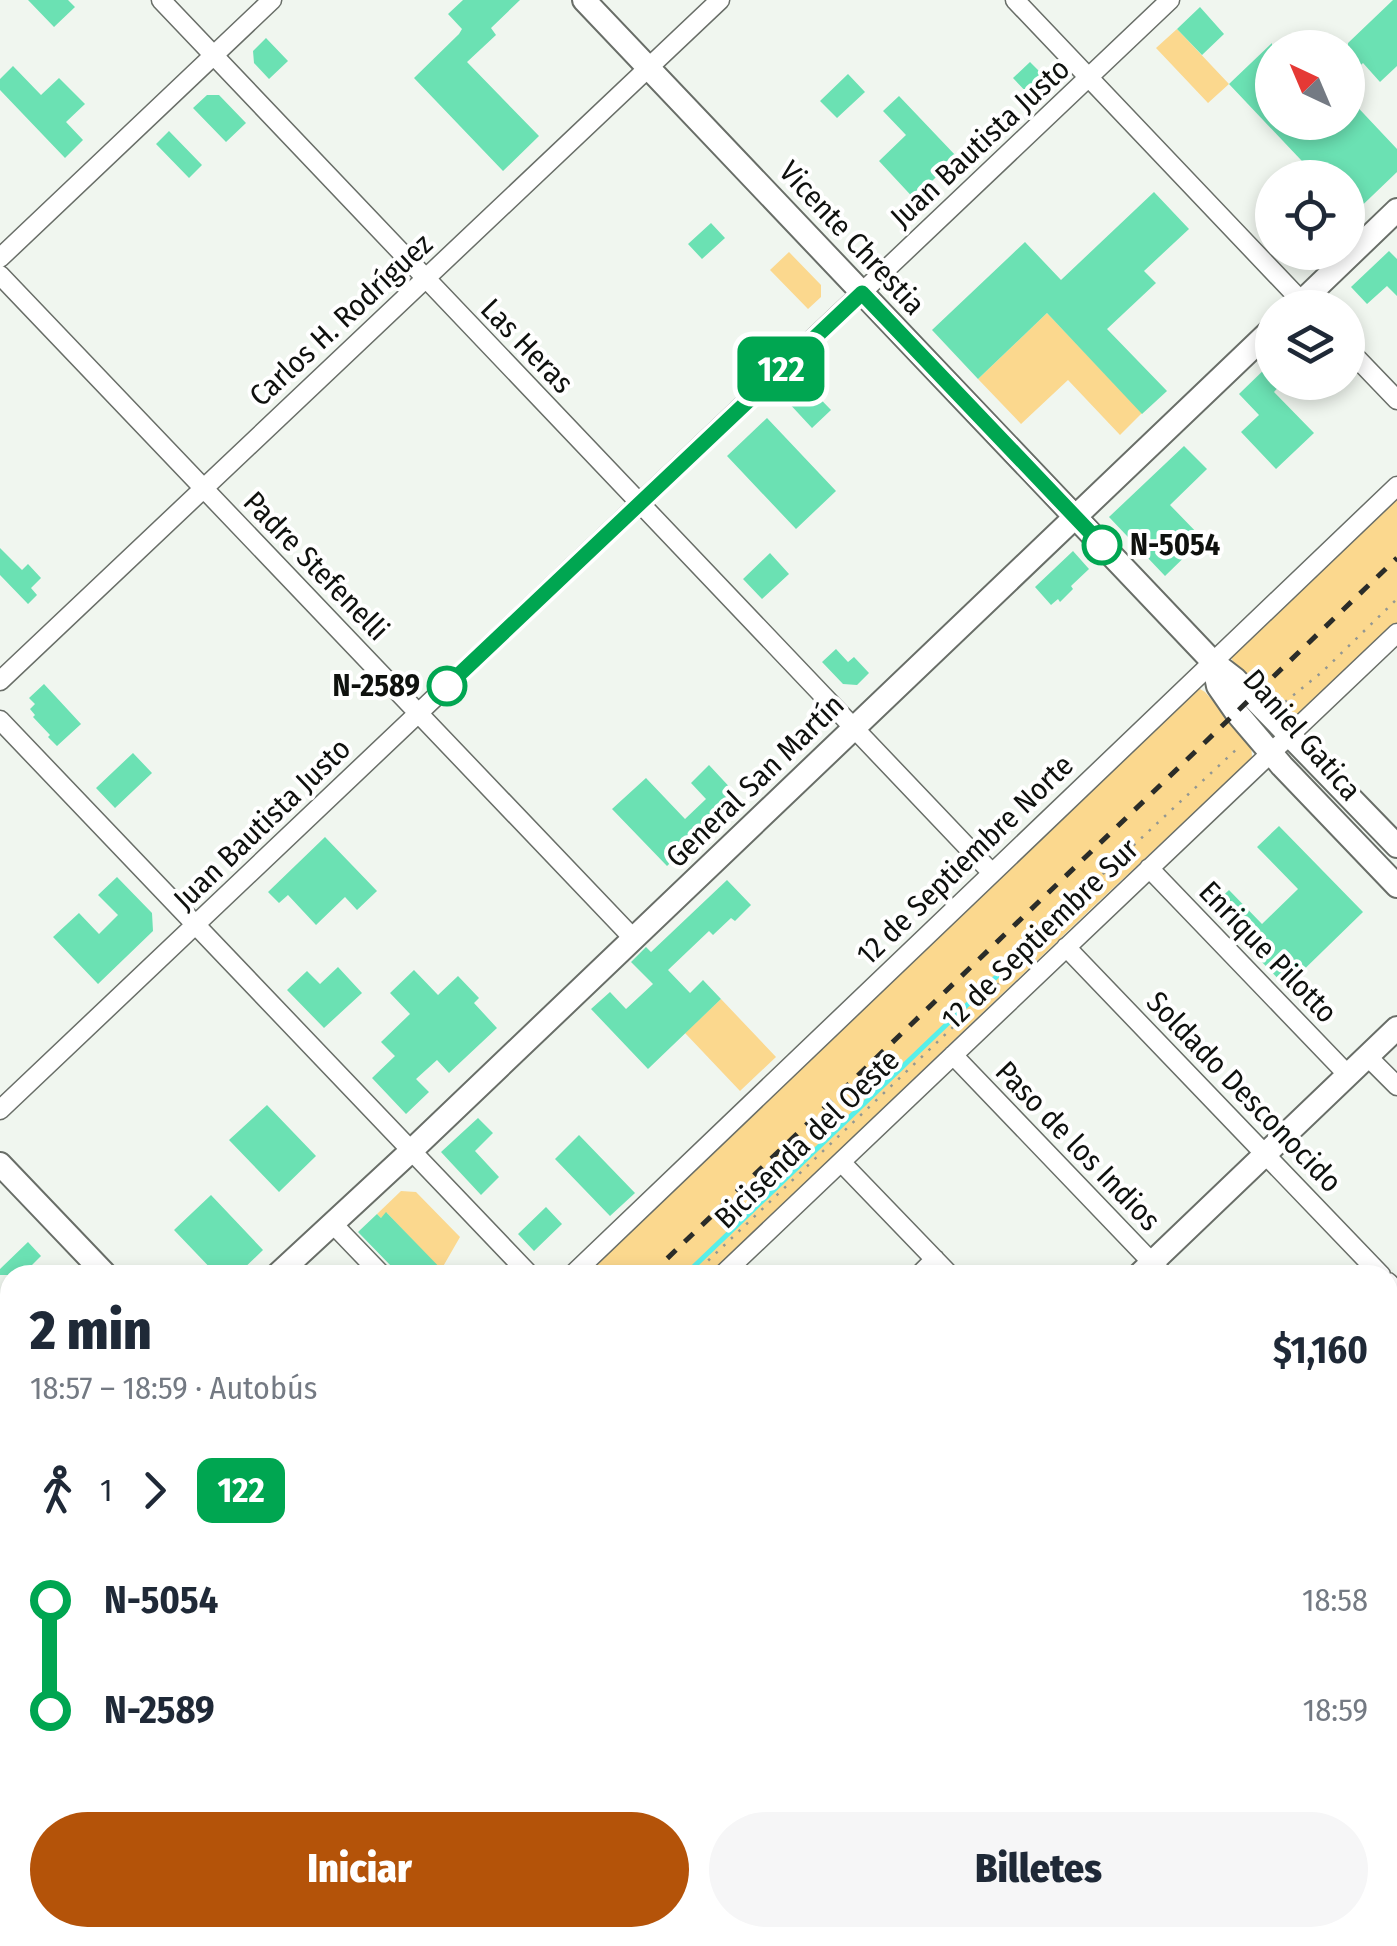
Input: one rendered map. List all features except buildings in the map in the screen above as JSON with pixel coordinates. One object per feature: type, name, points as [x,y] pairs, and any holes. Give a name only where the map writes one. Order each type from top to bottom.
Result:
[{"type":"main road","name":"Vicente Chrestia","points":[[584,0],[1076,517]]},
{"type":"main road","points":[[1316,290],[1397,210]]},
{"type":"main road","name":"General San Martín","points":[[288,1265],[1255,345]]},
{"type":"main road","name":"Daniel Gatica","points":[[1076,517],[1213,662],[1231,674],[1397,846]]},
{"type":"main road","name":"Daniel Gatica","points":[[1213,662],[1222,692],[1270,753],[1397,886]]},
{"type":"main road","points":[[1157,1265],[1265,1154],[1397,1028]]},
{"type":"main road","points":[[0,1164],[96,1265]]},
{"type":"street","name":"Las Heras","points":[[161,0],[853,729]]},
{"type":"street","points":[[0,258],[272,0]]},
{"type":"street","name":"Carlos H. Rodríguez","points":[[0,681],[720,0]]},
{"type":"street","points":[[1015,0],[1287,290]]},
{"type":"street","name":"Juan Bautista Justo","points":[[0,1110],[1170,0]]},
{"type":"street","name":"Padre Stefenelli","points":[[0,274],[634,938]]},
{"type":"street","points":[[1365,367],[1397,400]]},
{"type":"street","name":"12 de Septiembre Norte","points":[[582,1265],[1397,486]]},
{"type":"street","name":"12 de Septiembre Sur","points":[[733,1265],[1397,633]]},
{"type":"street","points":[[0,720],[520,1265]]},
{"type":"street","points":[[853,729],[992,873]]},
{"type":"street","name":"Enrique Pilotto","points":[[1149,868],[1348,1075]]},
{"type":"street","name":"Soldado Desconocido","points":[[1066,947],[1371,1265]]},
{"type":"street","name":"Paso de los Indios","points":[[953,1055],[1146,1265]]},
{"type":"street","points":[[1367,1056],[1397,1086]]},
{"type":"street","points":[[841,1162],[941,1265]]},
{"type":"street","points":[[332,1223],[372,1265]]},
{"type":"street","points":[[929,1265],[935,1259]]},
{"type":"path","points":[[1278,710],[1397,599]]},
{"type":"path","points":[[1039,950],[1060,914],[1247,739]]},
{"type":"path","name":"Bicisenda del Oeste","points":[[703,1265],[1014,968],[1035,956]]},
{"type":"shaded area","points":[[1177,29],[1229,84],[1208,103],[1156,48]]},
{"type":"shaded area","points":[[789,252],[821,285],[821,297],[808,309],[770,270]]},
{"type":"shaded area","points":[[1047,313],[1142,413],[1120,435],[1068,380],[1021,424],[978,379]]},
{"type":"shaded area","points":[[1397,495],[1397,623],[1304,712],[1294,718],[1285,716],[1235,666],[1231,657]]},
{"type":"shaded area","points":[[1192,691],[1205,692],[1251,744],[1252,757],[1245,765],[719,1265],[596,1265]]},
{"type":"shaded area","points":[[721,999],[776,1057],[740,1091],[685,1033]]},
{"type":"shaded area","points":[[401,1191],[416,1192],[460,1237],[444,1265],[436,1265],[387,1213],[381,1218],[377,1214]]},
{"type":"waterway","points":[[695,1265],[1016,958]]},
{"type":"railway","points":[[660,1265],[1397,558]]},
{"type":"bus line","name":"122","points":[[447,686],[862,293],[1102,545]]},
{"type":"place","name":"N-5054","points":[[1102,545]]},
{"type":"place","name":"N-2589","points":[[447,686]]}]
